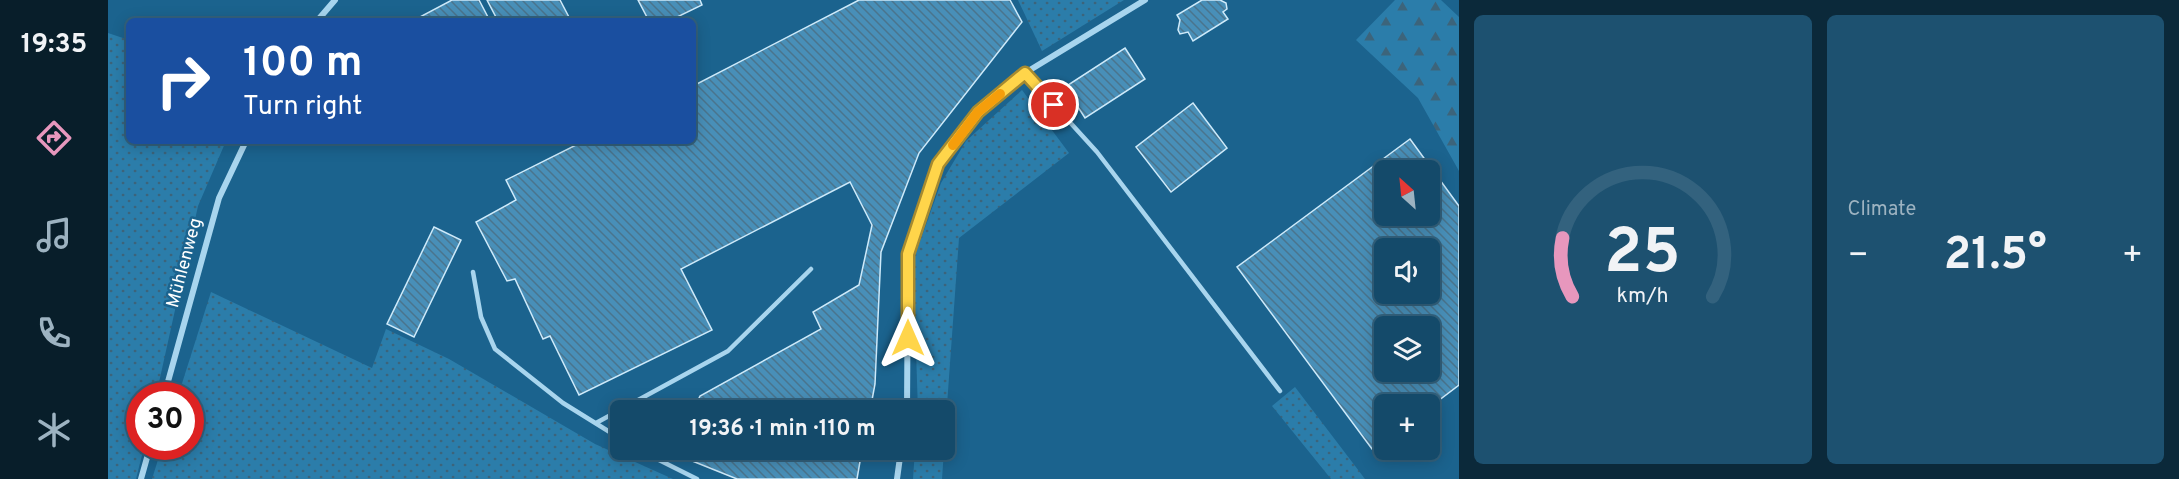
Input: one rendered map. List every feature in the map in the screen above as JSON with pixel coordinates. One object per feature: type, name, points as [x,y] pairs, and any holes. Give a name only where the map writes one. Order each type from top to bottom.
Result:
[{"type":"street","points":[[320,18],[335,0]]},
{"type":"street","points":[[907,400],[908,254],[938,164],[978,112],[1025,73],[1145,0]]},
{"type":"street","name":"Mühlenweg","points":[[168,382],[219,198],[245,144]]},
{"type":"street","points":[[141,479],[146,460]]},
{"type":"street","points":[[897,479],[900,460]]},
{"type":"lane","points":[[1025,73],[1097,152],[1280,391]]},
{"type":"lane","points":[[596,423],[728,351],[811,269]]},
{"type":"lane","points":[[473,272],[481,317],[495,349],[563,403],[610,432]]},
{"type":"lane","points":[[659,460],[697,479]]},
{"type":"green space","points":[[1018,0],[1124,0],[1042,51]]},
{"type":"green space","points":[[1395,0],[1441,0],[1459,17],[1459,171],[1418,98],[1356,40]]},
{"type":"green space","points":[[108,33],[126,39],[126,144],[225,144],[198,206],[159,382],[126,382],[126,460],[141,460],[136,479],[108,479]]},
{"type":"green space","points":[[1022,90],[1069,153],[959,238],[947,400],[918,400],[913,261],[941,183],[966,141]]},
{"type":"green space","points":[[211,292],[372,368],[386,329],[449,359],[610,451],[610,460],[631,460],[673,479],[152,479],[158,460],[204,460],[204,382],[182,382]]},
{"type":"green space","points":[[1295,387],[1365,479],[1331,479],[1272,406]]},
{"type":"green space","points":[[914,460],[943,460],[942,479],[913,479]]},
{"type":"building","points":[[452,0],[479,0],[488,18],[418,18]]},
{"type":"building","points":[[487,0],[560,0],[569,18],[496,18]]},
{"type":"building","points":[[638,0],[700,0],[702,5],[675,18],[647,18]]},
{"type":"building","points":[[859,0],[1010,0],[1022,22],[919,153],[881,252],[875,384],[872,400],[698,400],[700,396],[821,329],[813,312],[859,285],[872,225],[850,182],[681,269],[712,330],[579,395],[550,336],[543,339],[515,279],[507,281],[476,222],[516,200],[506,180],[578,144],[696,144],[696,84]]},
{"type":"building","points":[[1202,0],[1220,0],[1226,3],[1227,9],[1223,12],[1228,19],[1193,41],[1188,32],[1180,34],[1178,30],[1180,20],[1177,15]]},
{"type":"building","points":[[1125,48],[1145,79],[1085,118],[1065,87]]},
{"type":"building","points":[[1193,103],[1227,148],[1171,192],[1136,147]]},
{"type":"building","points":[[1410,139],[1425,160],[1382,160]]},
{"type":"building","points":[[1374,166],[1374,226],[1440,226],[1440,180],[1459,206],[1459,385],[1440,399],[1440,394],[1374,394],[1374,448],[1372,449],[1237,267]]},
{"type":"building","points":[[434,227],[461,240],[414,337],[387,324]]},
{"type":"building","points":[[690,460],[860,460],[857,479],[737,479]]},
{"type":"slow traffic","points":[[953,145],[978,112],[1000,94]]},
{"type":"route","points":[[908,338],[908,254],[938,164],[978,112],[1025,73],[1054,105]]}]
